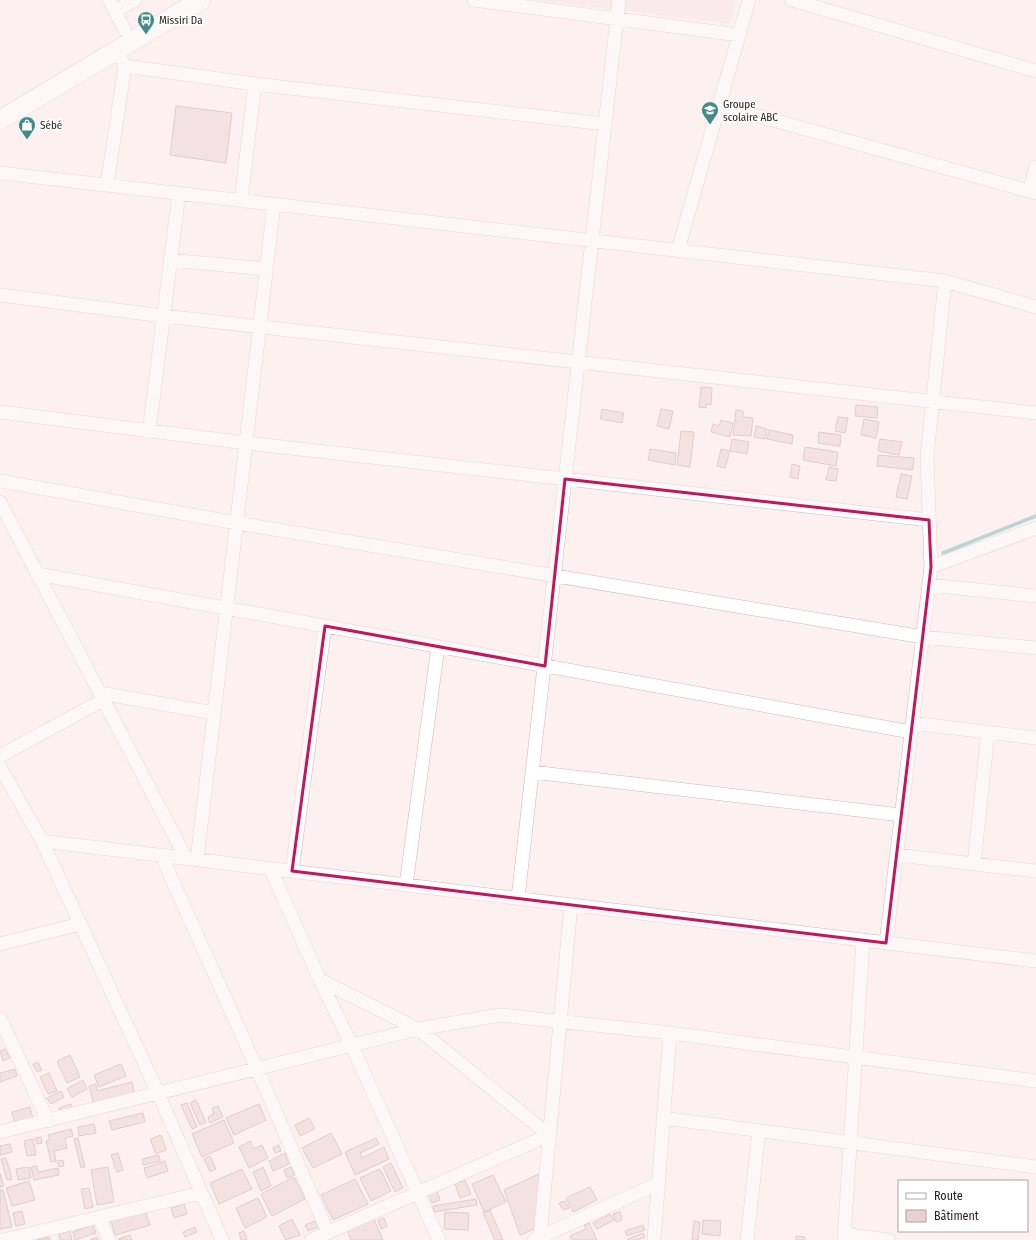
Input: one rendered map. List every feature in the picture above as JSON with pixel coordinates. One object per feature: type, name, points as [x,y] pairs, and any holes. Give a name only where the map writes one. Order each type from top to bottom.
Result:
[{"type":"highway","points":[[0,106],[175,0]]},
{"type":"highway","points":[[0,120],[120,58],[201,0]]},
{"type":"street","points":[[125,30],[112,6],[135,0]]},
{"type":"street","points":[[474,0],[739,34]]},
{"type":"street","points":[[518,898],[619,0]]},
{"type":"street","points":[[678,250],[749,0]]},
{"type":"street","points":[[792,0],[1036,71]]},
{"type":"street","points":[[107,185],[120,58],[255,84],[605,124]]},
{"type":"street","points":[[241,200],[255,84]]},
{"type":"street","points":[[720,105],[1033,192],[1036,167]]},
{"type":"street","points":[[0,173],[945,281],[1036,308]]},
{"type":"street","points":[[149,432],[179,193]]},
{"type":"street","points":[[192,859],[214,713],[274,204]]},
{"type":"street","points":[[170,260],[266,270]]},
{"type":"street","points":[[886,943],[931,567],[927,456],[945,281]]},
{"type":"street","points":[[0,295],[163,316],[932,403],[1036,413]]},
{"type":"street","points":[[0,412],[149,432],[929,520]]},
{"type":"street","points":[[0,481],[237,523],[923,637],[1036,648]]},
{"type":"street","points":[[0,502],[101,697],[192,859]]},
{"type":"street","points":[[931,567],[1036,528]]},
{"type":"street","points":[[37,574],[545,666],[912,728],[988,732],[1036,738]]},
{"type":"street","points":[[929,585],[1036,596]]},
{"type":"street","points":[[292,871],[325,626]]},
{"type":"street","points":[[406,885],[438,646]]},
{"type":"street","points":[[0,756],[101,697],[214,713]]},
{"type":"street","points":[[974,864],[988,732]]},
{"type":"street","points":[[0,767],[42,841],[158,1094],[222,1240]]},
{"type":"street","points":[[532,772],[901,815]]},
{"type":"street","points":[[42,841],[1036,961]]},
{"type":"street","points":[[161,855],[257,1069],[328,1233]]},
{"type":"street","points":[[897,855],[1036,871]]},
{"type":"street","points":[[270,868],[439,1240]]},
{"type":"street","points":[[537,1239],[550,1135],[571,905]]},
{"type":"street","points":[[0,944],[80,924]]},
{"type":"street","points":[[863,940],[844,1237],[888,1240]]},
{"type":"street","points":[[320,980],[418,1029],[550,1135]]},
{"type":"street","points":[[0,1132],[418,1029],[500,1015],[670,1033],[1036,1081]]},
{"type":"street","points":[[0,1018],[3,1032],[48,1121]]},
{"type":"street","points":[[654,1240],[670,1033]]},
{"type":"street","points":[[663,1118],[1036,1167]]},
{"type":"street","points":[[747,1240],[759,1131]]},
{"type":"street","points":[[311,1240],[550,1135]]},
{"type":"street","points":[[537,1239],[659,1183]]},
{"type":"street","points":[[5,1240],[201,1193]]},
{"type":"street","points":[[99,1217],[110,1240]]},
{"type":"highlighted area","points":[[565,479],[929,520],[931,567],[886,943],[292,871],[325,626],[545,666]]},
{"type":"shaded area","points":[[539,0],[736,0],[730,24]]},
{"type":"building","points":[[176,106],[232,113],[226,163],[170,155]]},
{"type":"building","points":[[701,387],[712,388],[711,405],[706,404],[706,408],[699,407]]},
{"type":"building","points":[[856,405],[878,407],[877,418],[855,416]]},
{"type":"building","points":[[602,409],[624,413],[622,423],[600,419]]},
{"type":"building","points":[[661,409],[673,411],[669,429],[657,426]]},
{"type":"building","points":[[736,410],[743,411],[743,417],[753,418],[751,436],[733,435]]},
{"type":"building","points":[[838,417],[848,418],[845,433],[835,431]]},
{"type":"building","points":[[864,419],[879,422],[876,438],[861,435]]},
{"type":"building","points":[[721,420],[733,423],[730,437],[711,432],[713,424],[719,426]]},
{"type":"building","points":[[756,426],[767,429],[765,439],[754,437]]},
{"type":"building","points":[[769,430],[793,435],[792,444],[767,439]]},
{"type":"building","points":[[681,431],[694,432],[690,467],[677,465]]},
{"type":"building","points":[[819,432],[841,435],[840,446],[818,443]]},
{"type":"building","points":[[732,439],[749,442],[747,454],[730,451]]},
{"type":"building","points":[[880,439],[902,442],[899,455],[878,451]]},
{"type":"building","points":[[805,447],[838,452],[836,466],[803,460]]},
{"type":"building","points":[[650,449],[676,453],[675,465],[648,460]]},
{"type":"building","points":[[721,449],[730,451],[725,468],[717,466]]},
{"type":"building","points":[[878,455],[914,458],[913,470],[877,466]]},
{"type":"building","points":[[792,464],[800,466],[798,479],[790,477]]},
{"type":"building","points":[[829,467],[838,469],[836,481],[826,480]]},
{"type":"building","points":[[901,474],[912,476],[907,499],[896,497]]},
{"type":"building","points":[[5,1049],[10,1058],[3,1061],[0,1051]]},
{"type":"building","points":[[70,1055],[80,1077],[67,1083],[57,1061]]},
{"type":"building","points":[[38,1062],[42,1070],[37,1072],[33,1064]]},
{"type":"building","points":[[121,1064],[126,1076],[99,1087],[94,1075]]},
{"type":"building","points":[[15,1069],[17,1076],[0,1082],[0,1073]]},
{"type":"building","points":[[49,1073],[57,1091],[48,1094],[40,1077]]},
{"type":"building","points":[[83,1080],[87,1089],[72,1097],[67,1089]]},
{"type":"building","points":[[132,1082],[135,1095],[94,1106],[89,1086],[96,1084],[97,1091]]},
{"type":"building","points":[[61,1091],[64,1097],[51,1104],[47,1098]]},
{"type":"building","points":[[196,1100],[206,1122],[200,1125],[190,1103]]},
{"type":"building","points":[[187,1103],[197,1127],[192,1129],[181,1105]]},
{"type":"building","points":[[71,1104],[73,1111],[61,1115],[59,1108]]},
{"type":"building","points":[[259,1104],[266,1120],[234,1135],[226,1118]]},
{"type":"building","points":[[218,1106],[223,1117],[210,1123],[208,1117],[214,1114],[212,1108]]},
{"type":"building","points":[[30,1107],[33,1119],[15,1124],[12,1112]]},
{"type":"building","points":[[143,1113],[145,1122],[112,1130],[109,1121]]},
{"type":"building","points":[[309,1118],[315,1129],[300,1136],[295,1125]]},
{"type":"building","points":[[224,1120],[234,1143],[202,1157],[192,1134]]},
{"type":"building","points":[[94,1124],[96,1133],[79,1136],[78,1127]]},
{"type":"building","points":[[71,1129],[73,1136],[65,1138],[67,1148],[54,1151],[56,1161],[51,1162],[46,1141],[50,1140],[48,1135]]},
{"type":"building","points":[[331,1133],[342,1154],[313,1168],[302,1148]]},
{"type":"building","points":[[161,1135],[166,1150],[156,1154],[150,1139]]},
{"type":"building","points":[[41,1137],[42,1143],[37,1144],[35,1138]]},
{"type":"building","points":[[78,1138],[85,1167],[81,1168],[74,1139]]},
{"type":"building","points":[[376,1138],[379,1144],[360,1153],[362,1158],[384,1147],[389,1159],[355,1175],[345,1152]]},
{"type":"building","points":[[33,1139],[36,1155],[27,1156],[24,1141]]},
{"type":"building","points":[[250,1141],[254,1149],[262,1145],[268,1158],[249,1168],[239,1147]]},
{"type":"building","points":[[10,1144],[12,1152],[0,1155],[0,1146]]},
{"type":"building","points":[[279,1145],[281,1151],[275,1153],[273,1148]]},
{"type":"building","points":[[118,1153],[123,1170],[117,1172],[111,1155]]},
{"type":"building","points":[[285,1153],[289,1164],[273,1171],[269,1161]]},
{"type":"building","points":[[159,1155],[160,1161],[143,1165],[142,1159]]},
{"type":"building","points":[[210,1156],[216,1169],[210,1172],[204,1159]]},
{"type":"building","points":[[6,1158],[12,1179],[7,1180],[1,1159]]},
{"type":"building","points":[[63,1160],[64,1166],[59,1167],[57,1161]]},
{"type":"building","points":[[165,1161],[168,1171],[147,1178],[144,1168]]},
{"type":"building","points":[[391,1163],[403,1188],[395,1192],[383,1167]]},
{"type":"building","points":[[37,1166],[38,1172],[58,1168],[59,1175],[34,1180],[31,1167]]},
{"type":"building","points":[[29,1167],[31,1178],[18,1180],[16,1169]]},
{"type":"building","points":[[108,1167],[114,1202],[97,1205],[91,1170]]},
{"type":"building","points":[[263,1167],[271,1186],[261,1191],[253,1172]]},
{"type":"building","points":[[291,1167],[294,1175],[287,1178],[284,1170]]},
{"type":"building","points":[[242,1169],[252,1189],[219,1204],[210,1183]]},
{"type":"building","points":[[380,1169],[391,1191],[371,1201],[360,1178]]},
{"type":"building","points":[[0,1173],[4,1186],[0,1187]]},
{"type":"building","points":[[539,1174],[539,1227],[520,1235],[504,1190]]},
{"type":"building","points":[[493,1175],[506,1202],[484,1212],[472,1184]]},
{"type":"building","points":[[294,1177],[305,1199],[272,1216],[261,1194]]},
{"type":"building","points":[[355,1179],[368,1204],[333,1220],[321,1195]]},
{"type":"building","points":[[465,1180],[471,1194],[460,1198],[455,1184]]},
{"type":"building","points":[[29,1181],[35,1200],[12,1206],[6,1188]]},
{"type":"building","points":[[590,1187],[597,1200],[573,1212],[566,1198]]},
{"type":"building","points":[[89,1188],[93,1207],[85,1209],[81,1189]]},
{"type":"building","points":[[436,1189],[440,1200],[432,1203],[427,1191]]},
{"type":"building","points":[[0,1190],[3,1190],[12,1227],[0,1229]]},
{"type":"building","points":[[258,1198],[267,1217],[245,1228],[236,1208]]},
{"type":"building","points":[[476,1199],[477,1205],[434,1212],[433,1206]]},
{"type":"building","points":[[565,1201],[569,1208],[563,1210],[559,1203]]},
{"type":"building","points":[[184,1204],[187,1214],[174,1218],[171,1208]]},
{"type":"building","points":[[490,1210],[503,1240],[495,1240],[483,1213]]},
{"type":"building","points":[[22,1211],[25,1224],[16,1226],[13,1213]]},
{"type":"building","points":[[145,1211],[150,1225],[115,1235],[111,1221]]},
{"type":"building","points":[[445,1212],[469,1213],[468,1230],[444,1229]]},
{"type":"building","points":[[620,1212],[622,1220],[616,1222],[613,1214]]},
{"type":"building","points":[[610,1214],[614,1220],[597,1229],[593,1223]]},
{"type":"building","points":[[373,1217],[383,1240],[351,1240],[346,1228]]},
{"type":"building","points":[[384,1218],[387,1226],[381,1229],[378,1220]]},
{"type":"building","points":[[292,1219],[300,1235],[286,1240],[279,1226]]},
{"type":"building","points":[[703,1220],[721,1221],[720,1236],[702,1234]]},
{"type":"building","points":[[315,1221],[318,1227],[308,1231],[305,1225]]},
{"type":"building","points":[[694,1221],[700,1222],[698,1240],[692,1240]]},
{"type":"building","points":[[589,1223],[597,1240],[572,1240],[570,1236],[586,1229],[584,1225]]},
{"type":"building","points":[[93,1225],[96,1233],[75,1240],[73,1232]]},
{"type":"building","points":[[643,1225],[645,1230],[627,1236],[625,1231]]},
{"type":"building","points":[[195,1227],[197,1232],[185,1237],[183,1232]]},
{"type":"building","points":[[70,1231],[72,1240],[60,1240],[59,1234]]},
{"type":"building","points":[[244,1231],[247,1240],[241,1240],[239,1233]]},
{"type":"building","points":[[643,1233],[645,1237],[638,1240],[628,1240],[628,1239]]},
{"type":"building","points":[[130,1235],[132,1240],[118,1240],[118,1239]]},
{"type":"building","points":[[796,1236],[805,1237],[805,1240],[796,1240]]},
{"type":"building","points":[[49,1237],[50,1240],[37,1240]]},
{"type":"building","points":[[97,1237],[99,1240],[90,1240]]},
{"type":"waterway","points":[[943,553],[1036,516]]},
{"type":"place","name":"Missiri Da","points":[[146,35]]},
{"type":"place","name":"Groupe scolaire ABC","points":[[710,125]]},
{"type":"place","name":"Sébé","points":[[27,140]]}]
